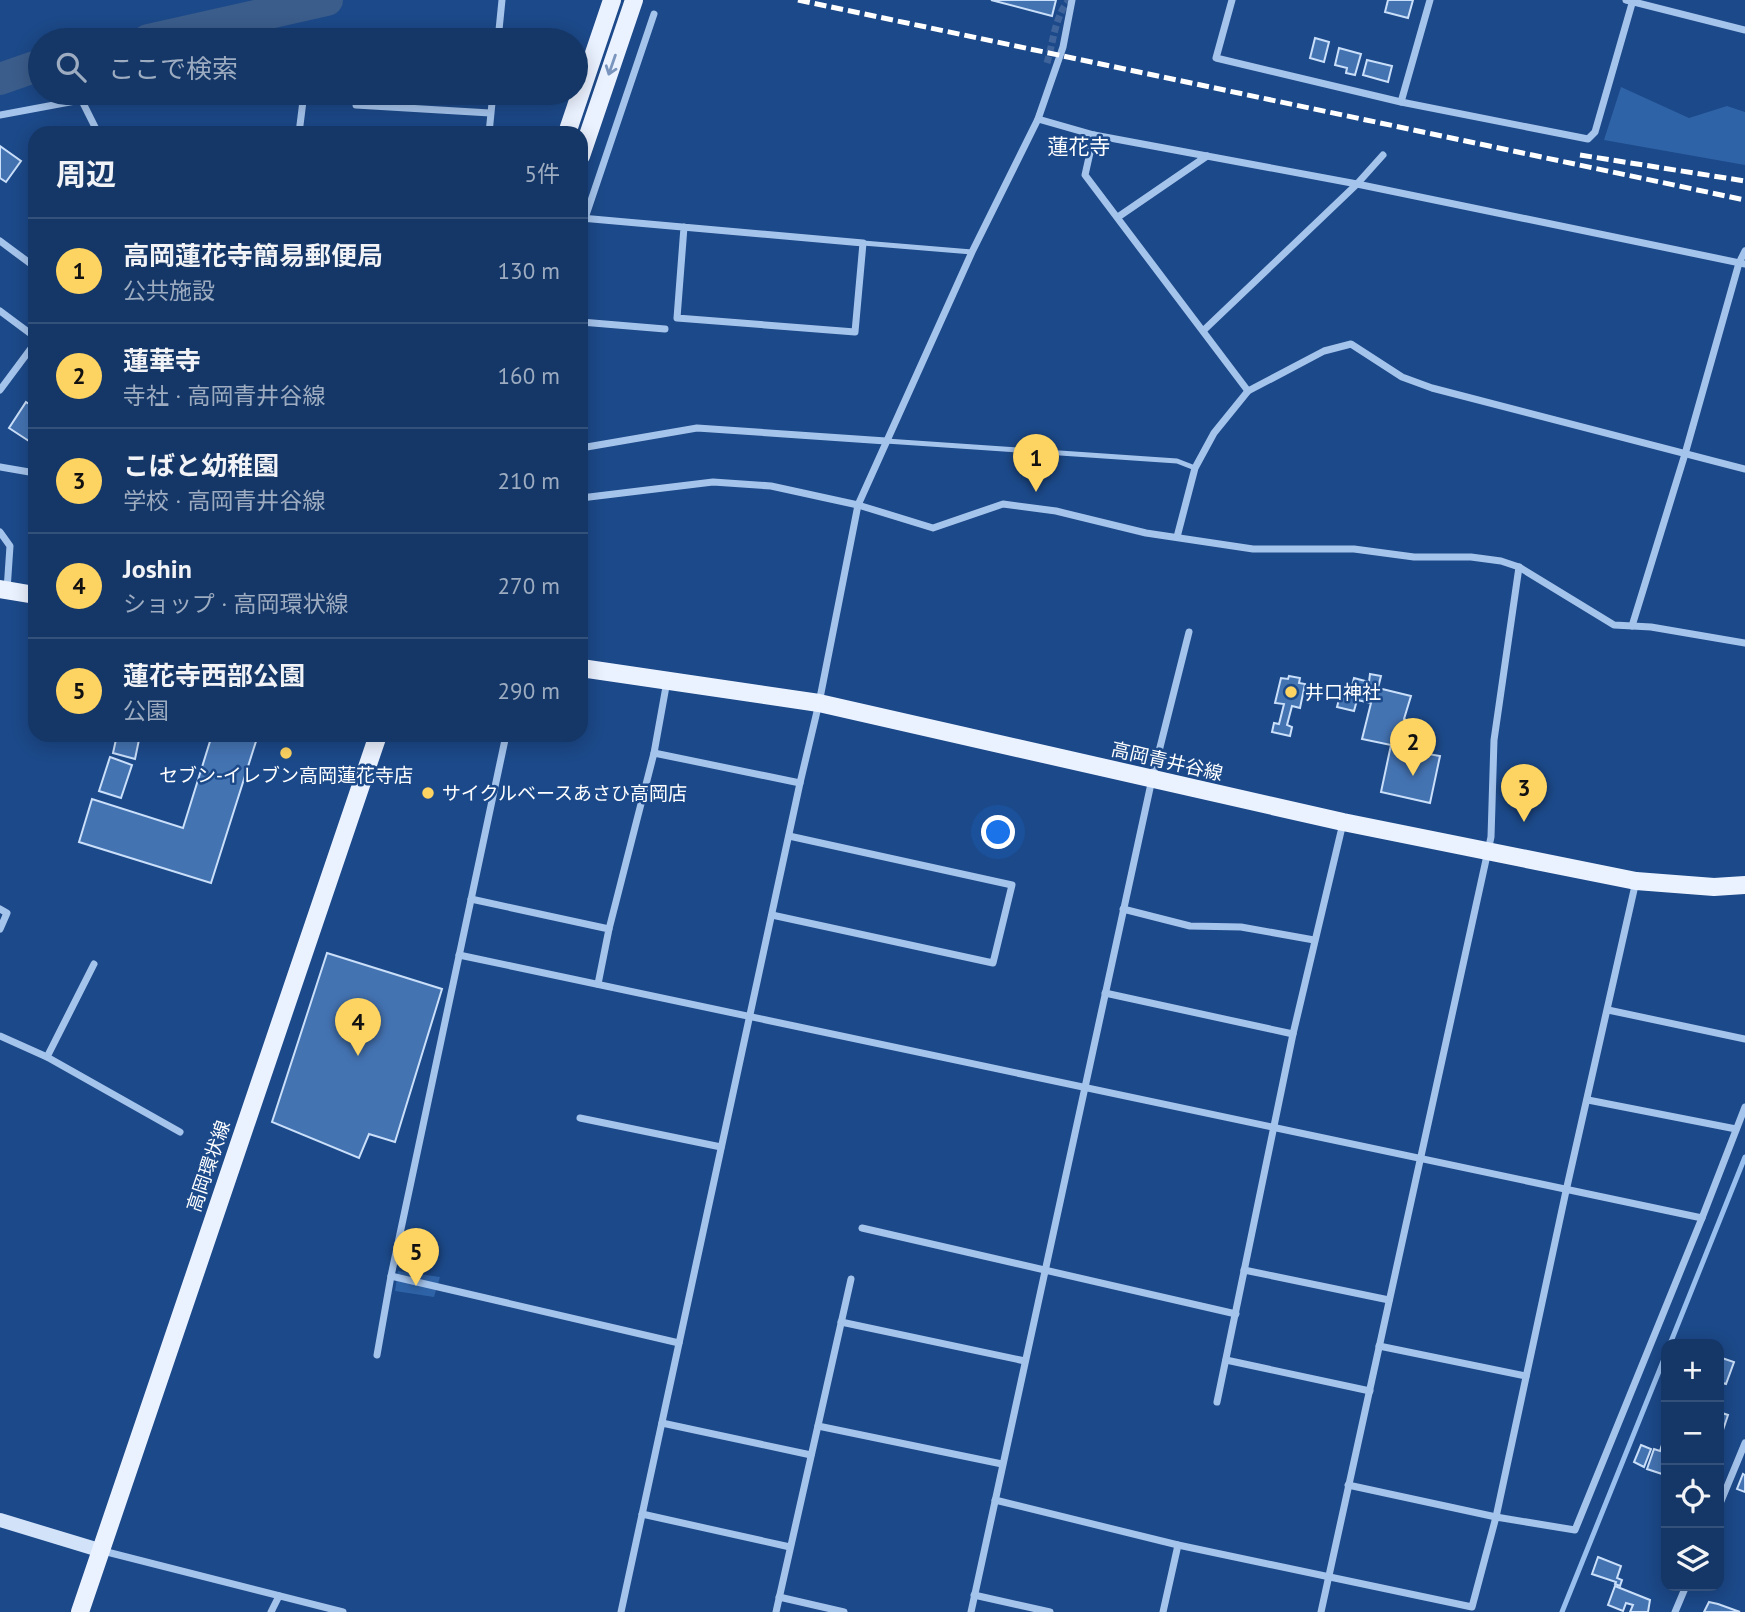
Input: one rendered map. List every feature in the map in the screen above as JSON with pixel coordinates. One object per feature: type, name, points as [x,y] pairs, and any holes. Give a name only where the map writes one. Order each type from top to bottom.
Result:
[{"type":"main road","points":[[588,71],[612,0]]},
{"type":"main road","points":[[588,135],[634,0]]},
{"type":"main road","points":[[569,126],[576,105]]},
{"type":"main road","points":[[3,590],[28,594]]},
{"type":"main road","name":"高岡青井谷線","points":[[588,669],[819,703],[1343,822],[1636,881],[1714,887],[1745,885]]},
{"type":"main road","name":"高岡環状線","points":[[80,1612],[376,742]]},
{"type":"street","points":[[499,28],[502,0]]},
{"type":"street","points":[[621,1612],[819,703],[858,505],[972,252],[1038,119],[1063,47],[1072,0]]},
{"type":"street","points":[[1232,0],[1216,58],[1401,102],[1588,139],[1595,132],[1630,1],[1745,30]]},
{"type":"street","points":[[1401,102],[1430,0]]},
{"type":"street","points":[[588,204],[654,15]]},
{"type":"street","points":[[0,115],[51,105]]},
{"type":"street","points":[[84,105],[95,126]]},
{"type":"street","points":[[300,126],[302,105]]},
{"type":"street","points":[[356,105],[491,113]]},
{"type":"street","points":[[490,126],[491,105]]},
{"type":"street","points":[[1038,119],[1094,135],[1357,184],[1742,264]]},
{"type":"street","points":[[1094,135],[1085,174],[1248,391]]},
{"type":"street","points":[[1204,330],[1357,184],[1383,155]]},
{"type":"street","points":[[1118,217],[1207,156]]},
{"type":"street","points":[[588,218],[684,227],[863,243],[855,332],[677,318],[684,227]]},
{"type":"street","points":[[0,241],[28,262]]},
{"type":"street","points":[[1632,626],[1745,251]]},
{"type":"street","points":[[0,311],[28,332]]},
{"type":"street","points":[[588,323],[665,329]]},
{"type":"street","points":[[1177,537],[1195,468],[1214,433],[1248,391],[1324,351],[1351,344],[1402,377],[1432,387],[1745,469]]},
{"type":"street","points":[[0,390],[28,352]]},
{"type":"street","points":[[588,447],[697,428],[886,441]]},
{"type":"street","points":[[0,467],[28,471]]},
{"type":"street","points":[[588,497],[713,482],[771,485],[858,505],[933,528],[1003,504],[1056,511],[1146,533],[1254,549],[1354,549],[1414,557],[1471,557],[1501,561],[1519,567],[1614,625],[1651,627],[1745,643]]},
{"type":"street","points":[[0,532],[10,546],[3,590]]},
{"type":"street","points":[[1321,1612],[1491,837],[1494,740],[1519,567]]},
{"type":"street","points":[[971,1612],[1123,909],[1189,632]]},
{"type":"street","points":[[598,984],[609,929],[654,753],[667,681]]},
{"type":"street","points":[[377,1355],[391,1276],[505,742]]},
{"type":"street","points":[[654,753],[800,783]]},
{"type":"street","points":[[1217,1402],[1293,1034],[1343,822]]},
{"type":"street","points":[[772,915],[993,963],[1012,885],[789,836]]},
{"type":"street","points":[[995,1500],[1178,1545],[1472,1607],[1496,1517],[1636,881]]},
{"type":"street","points":[[471,899],[609,929]]},
{"type":"street","points":[[0,909],[7,913],[0,929]]},
{"type":"street","points":[[1123,909],[1190,926],[1241,927],[1314,940]]},
{"type":"street","points":[[459,955],[1702,1218]]},
{"type":"street","points":[[47,1057],[94,964]]},
{"type":"street","points":[[1105,993],[1293,1034]]},
{"type":"street","points":[[1608,1010],[1745,1039]]},
{"type":"street","points":[[0,1035],[47,1057],[180,1132]]},
{"type":"street","points":[[1588,1100],[1736,1129]]},
{"type":"street","points":[[1348,1485],[1496,1517],[1575,1530],[1745,1107]]},
{"type":"street","points":[[580,1118],[721,1147]]},
{"type":"street","points":[[862,1228],[1046,1268],[1236,1314]]},
{"type":"street","points":[[1244,1270],[1389,1300]]},
{"type":"street","points":[[391,1276],[679,1343]]},
{"type":"street","points":[[776,1612],[851,1279]]},
{"type":"street","points":[[841,1322],[1025,1361]]},
{"type":"street","points":[[1379,1346],[1526,1376]]},
{"type":"street","points":[[1226,1360],[1370,1391]]},
{"type":"street","points":[[662,1423],[811,1455]]},
{"type":"street","points":[[818,1426],[1002,1464]]},
{"type":"street","points":[[1724,1494],[1745,1443]]},
{"type":"street","points":[[642,1514],[790,1547]]},
{"type":"street","points":[[0,1520],[99,1550],[343,1612]]},
{"type":"street","points":[[1163,1612],[1178,1545]]},
{"type":"street","points":[[1675,1612],[1684,1591]]},
{"type":"street","points":[[974,1595],[1049,1612]]},
{"type":"street","points":[[271,1612],[279,1596]]},
{"type":"street","points":[[779,1597],[844,1612]]},
{"type":"lane","points":[[863,243],[972,252]]},
{"type":"lane","points":[[886,441],[1177,461],[1195,468]]},
{"type":"shaded area","points":[[1621,87],[1689,118],[1727,106],[1745,112],[1745,165],[1604,140]]},
{"type":"shaded area","points":[[398,1271],[440,1277],[434,1297],[395,1291]]},
{"type":"building","points":[[991,0],[1056,0],[1052,16]]},
{"type":"building","points":[[1388,0],[1413,0],[1408,18],[1385,12]]},
{"type":"building","points":[[1315,38],[1329,42],[1324,62],[1310,58]]},
{"type":"building","points":[[1339,48],[1361,54],[1355,75],[1346,73],[1347,68],[1335,65]]},
{"type":"building","points":[[1367,60],[1392,66],[1388,82],[1363,75]]},
{"type":"building","points":[[0,146],[21,161],[6,182],[0,178]]},
{"type":"building","points":[[26,402],[28,403],[28,440],[9,428]]},
{"type":"building","points":[[1370,674],[1381,676],[1378,688],[1411,696],[1404,719],[1408,721],[1405,735],[1397,733],[1393,746],[1404,749],[1406,741],[1429,746],[1428,754],[1440,756],[1430,803],[1381,792],[1391,745],[1362,739],[1371,703],[1357,700],[1354,711],[1337,707],[1342,688],[1351,690],[1354,678],[1369,682]]},
{"type":"building","points":[[1289,676],[1300,678],[1299,683],[1305,684],[1300,708],[1292,706],[1287,725],[1292,727],[1290,736],[1272,732],[1274,723],[1279,724],[1284,704],[1275,703],[1281,678],[1288,679]]},
{"type":"building","points":[[115,742],[139,742],[135,759],[113,753]]},
{"type":"building","points":[[210,742],[256,742],[211,883],[79,842],[92,799],[183,828]]},
{"type":"building","points":[[110,757],[132,765],[121,798],[99,791]]},
{"type":"building","points":[[327,953],[442,989],[395,1142],[369,1134],[359,1158],[272,1122]]},
{"type":"building","points":[[1724,1359],[1734,1362],[1724,1383]]},
{"type":"building","points":[[1641,1445],[1651,1449],[1644,1467],[1634,1462]]},
{"type":"building","points":[[1661,1448],[1661,1474],[1647,1469],[1654,1449],[1660,1451]]},
{"type":"building","points":[[1743,1474],[1745,1475],[1745,1492],[1737,1489]]},
{"type":"building","points":[[1598,1557],[1621,1566],[1617,1578],[1622,1580],[1620,1586],[1615,1584],[1616,1582],[1592,1574]]},
{"type":"building","points":[[1615,1586],[1650,1600],[1648,1612],[1630,1612],[1633,1605],[1626,1603],[1623,1611],[1608,1605]]},
{"type":"building","points":[[1709,1602],[1718,1604],[1740,1612],[1704,1612]]},
{"type":"waterway","points":[[202,28],[327,0]]},
{"type":"waterway","points":[[0,79],[28,69]]},
{"type":"waterway","points":[[1672,1339],[1745,1157]]},
{"type":"waterway","points":[[1562,1612],[1661,1366]]},
{"type":"tunnel","points":[[1047,63],[1057,22],[1069,0]]},
{"type":"railway","points":[[798,0],[1745,200]]},
{"type":"railway","points":[[1580,155],[1745,181]]},
{"type":"place","name":"高岡蓮花寺簡易郵便局","points":[[1036,492]]},
{"type":"place","name":"井口神社","points":[[1291,692]]},
{"type":"place","name":"セブン-イレブン高岡蓮花寺店","points":[[286,753]]},
{"type":"place","name":"蓮華寺","points":[[1413,776]]},
{"type":"place","name":"サイクルベースあさひ高岡店","points":[[428,793]]},
{"type":"place","name":"こばと幼稚園","points":[[1524,822]]},
{"type":"place","name":"Joshin","points":[[358,1056]]},
{"type":"place","name":"蓮花寺西部公園","points":[[416,1286]]},
{"type":"district","name":"蓮花寺","points":[[1079,147]]}]
